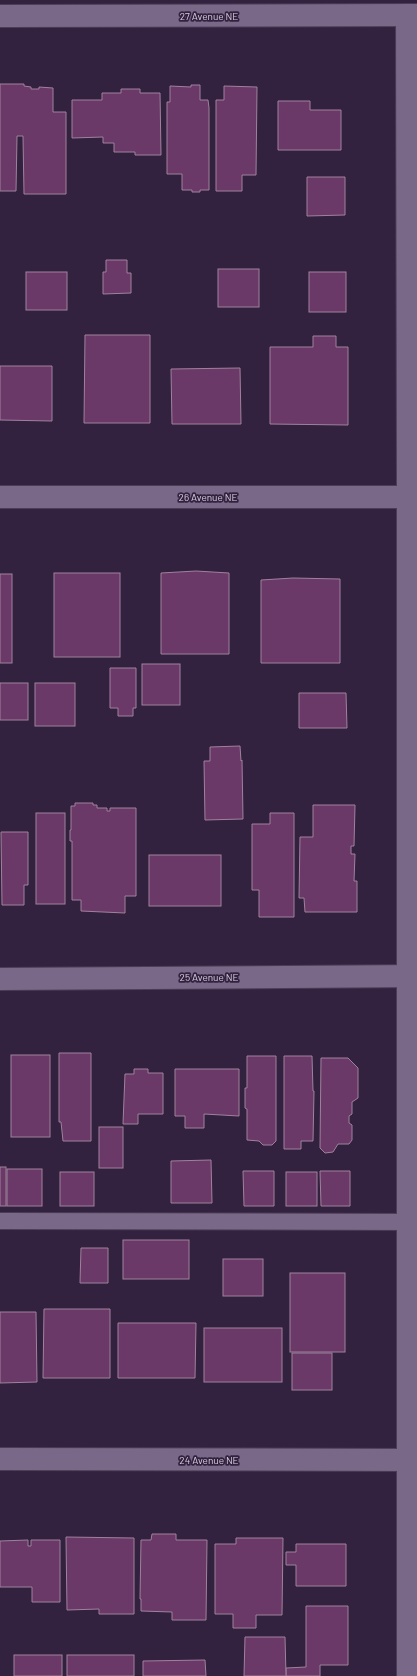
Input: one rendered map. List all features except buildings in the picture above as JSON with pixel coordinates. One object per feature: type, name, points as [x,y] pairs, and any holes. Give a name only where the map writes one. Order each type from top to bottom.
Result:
[{"type":"street","name":"27 Avenue NE","points":[[0,16],[412,15]]},
{"type":"street","points":[[408,1676],[413,1460],[412,15]]},
{"type":"street","name":"26 Avenue NE","points":[[0,497],[413,497]]},
{"type":"street","name":"25 Avenue NE","points":[[0,979],[412,976]]},
{"type":"street","name":"24 Avenue NE","points":[[0,1459],[413,1460]]},
{"type":"lane","points":[[0,1220],[413,1222]]}]
